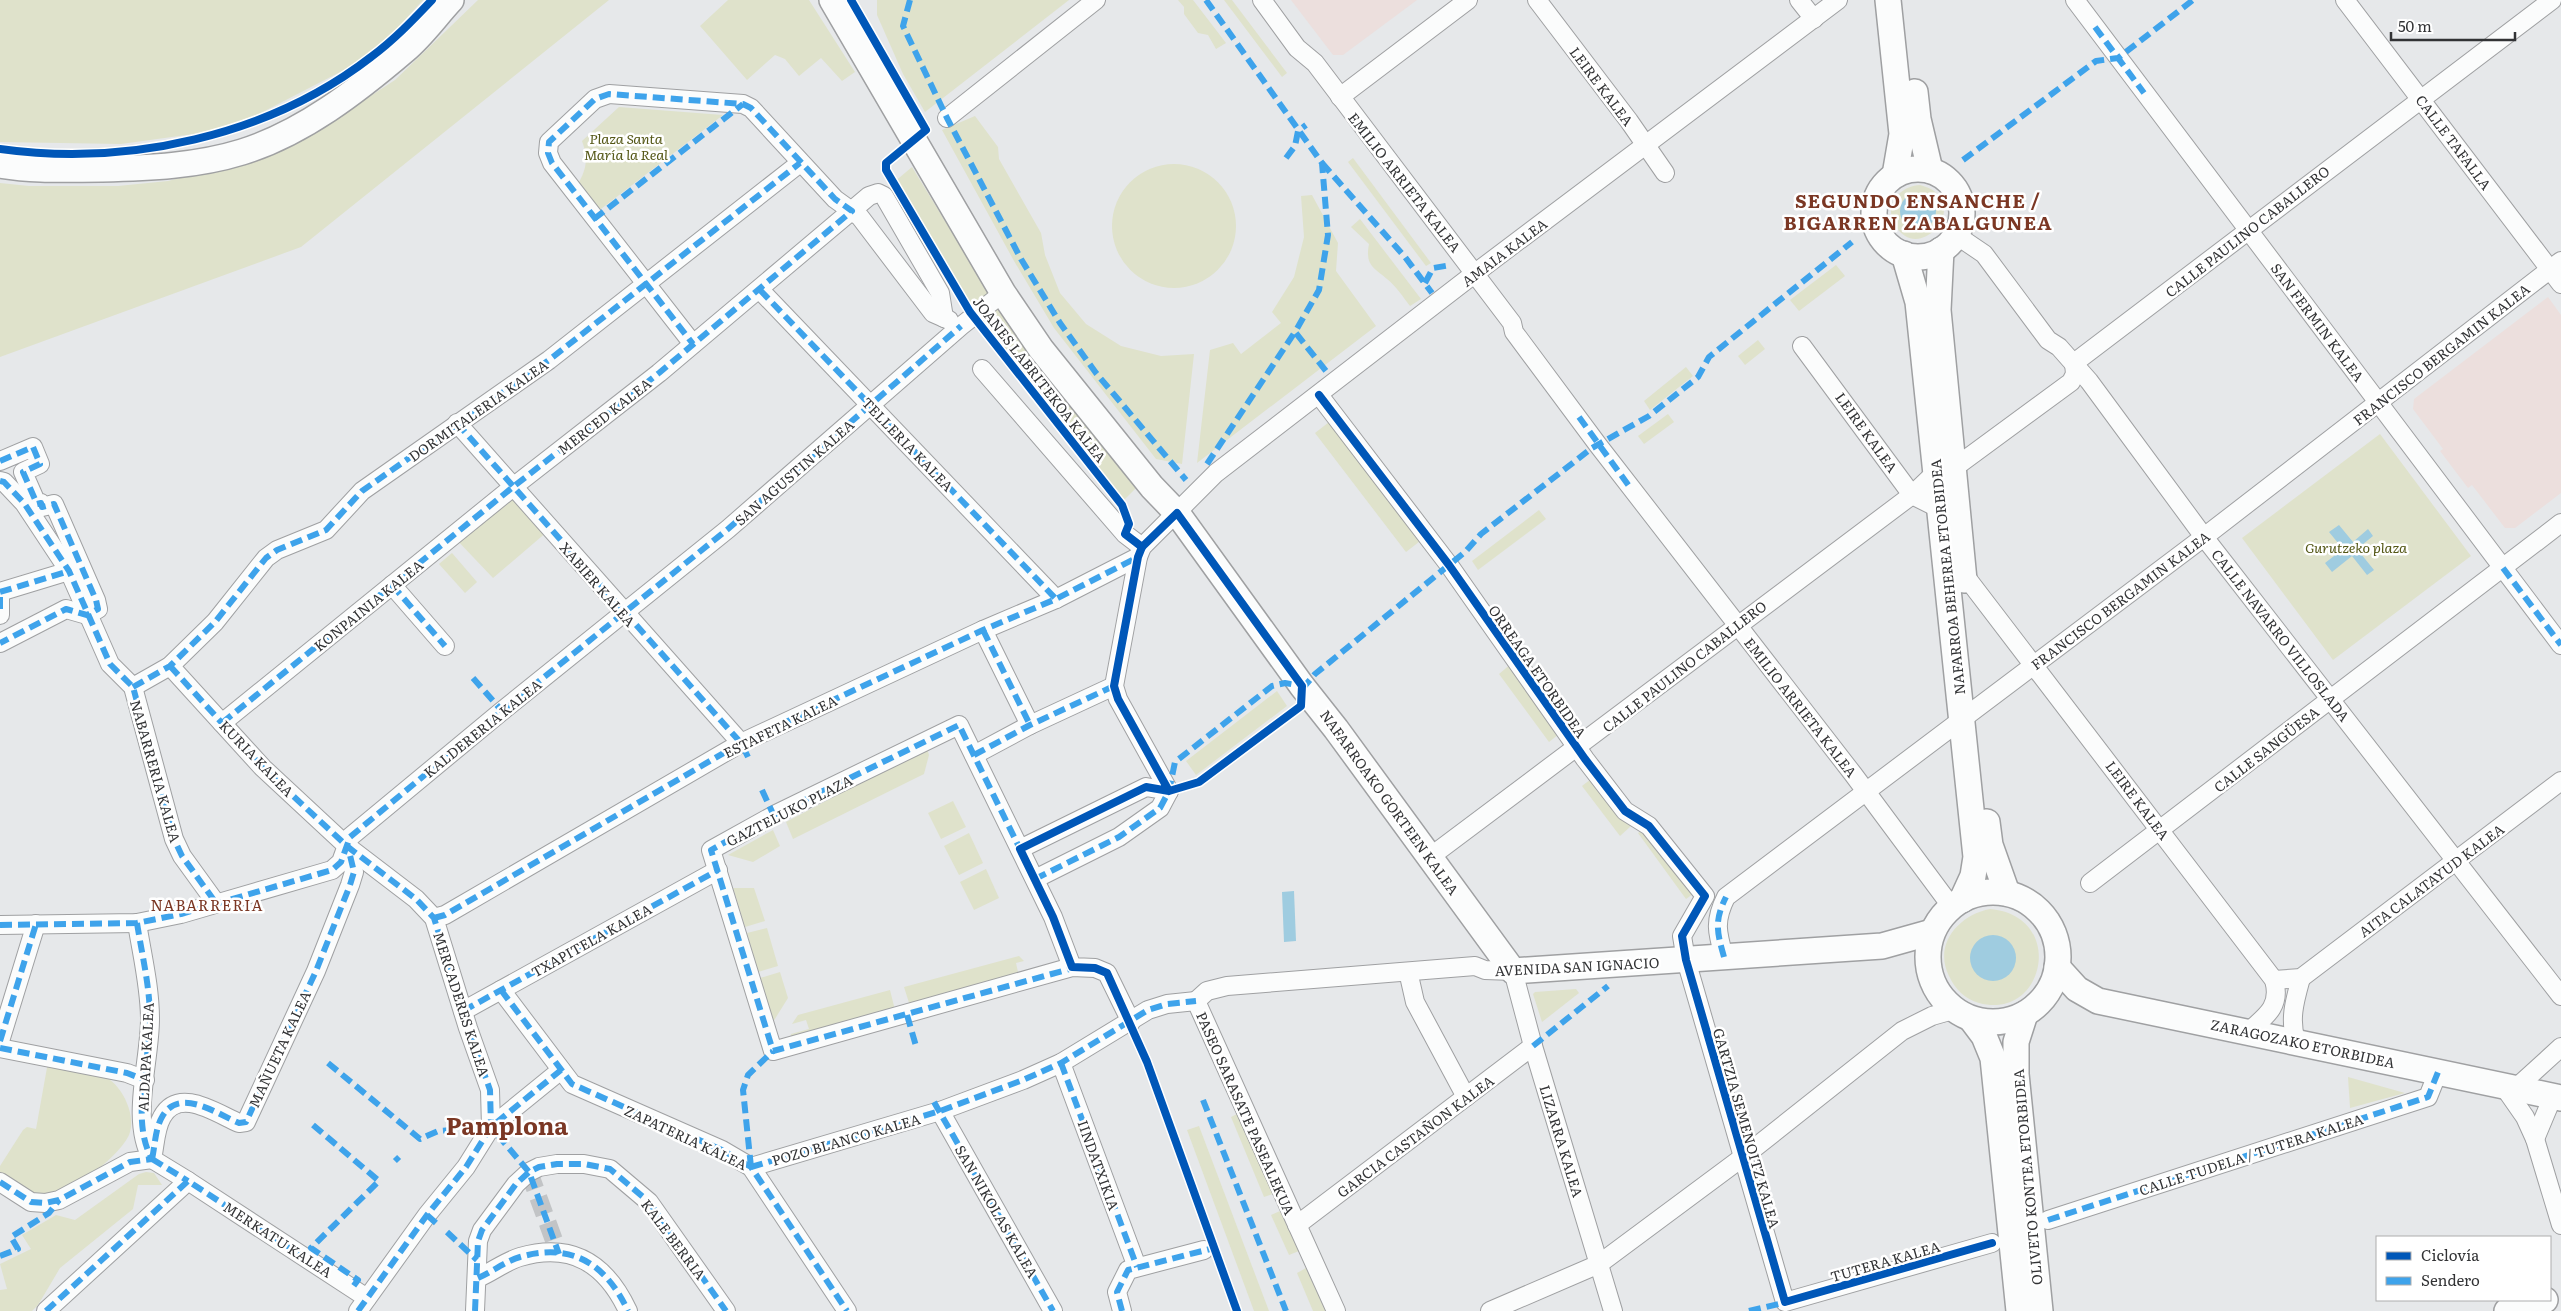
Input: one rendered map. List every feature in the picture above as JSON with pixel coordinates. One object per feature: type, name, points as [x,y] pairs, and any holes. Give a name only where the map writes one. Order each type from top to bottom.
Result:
[{"type":"main road","points":[[0,165],[62,169],[130,169],[193,164],[242,152],[293,131],[337,103],[406,49],[451,0]]},
{"type":"main road","name":"JOANES LABRITEKOA KALEA","points":[[832,0],[1002,293],[1041,349],[1152,487],[1177,513]]},
{"type":"main road","points":[[1888,0],[1902,134],[1895,175]]},
{"type":"main road","points":[[1905,0],[1918,119],[1930,170]]},
{"type":"main road","points":[[1906,170],[1930,170],[1944,177],[1958,195],[1962,208],[1961,222],[1948,242],[1923,256],[1904,254],[1892,248],[1883,238],[1877,227],[1875,212],[1877,198],[1884,185],[1895,175],[1906,170]]},
{"type":"main road","name":"NAFARROA BEHEREA ETORBIDEA","points":[[1948,242],[1937,300],[1945,470],[1940,509],[1968,713],[1990,845],[2007,893]]},
{"type":"main road","name":"NAFARROA BEHEREA ETORBIDEA","points":[[1904,254],[1917,293],[1963,573],[1976,856],[1973,876],[1956,903]]},
{"type":"main road","name":"NAFARROAKO GORTEEN KALEA","points":[[1177,513],[1302,686],[1513,971]]},
{"type":"main road","points":[[2007,893],[2022,899],[2036,908],[2047,920],[2054,935],[2058,951],[2057,967],[2053,983],[2044,998],[2025,1014],[2008,1021],[1990,1023],[1962,1015],[1938,994],[1929,974],[1927,953],[1932,932],[1940,918],[1956,903],[1976,894],[2007,893]]},
{"type":"main road","name":"AVENIDA SAN IGNACIO","points":[[1513,971],[1882,946],[1932,932]]},
{"type":"main road","name":"ZARAGOZAKO ETORBIDEA","points":[[2057,967],[2076,989],[2098,1000],[2557,1097]]},
{"type":"main road","points":[[2044,998],[2072,1002],[2098,1000]]},
{"type":"main road","name":"OLIVETO KONTEA ETORBIDEA","points":[[2025,1014],[2016,1042],[2016,1087],[2040,1311]]},
{"type":"main road","name":"OLIVETO KONTEA ETORBIDEA","points":[[1962,1015],[1984,1036],[1993,1058],[2019,1311]]},
{"type":"main road","points":[[2507,1311],[2542,1301]]},
{"type":"street","points":[[947,118],[1096,0]]},
{"type":"street","name":"EMILIO ARRIETA KALEA","points":[[1262,0],[1297,48],[1316,62],[1340,98],[1512,323],[1514,332],[1629,486],[1853,774],[1866,794],[1956,903]]},
{"type":"street","points":[[1340,98],[1468,0]]},
{"type":"street","name":"LEIRE KALEA","points":[[1537,0],[1629,121],[1665,173]]},
{"type":"street","points":[[1799,0],[1814,19]]},
{"type":"street","name":"AMAIA KALEA","points":[[1140,552],[1216,473],[1474,274],[1838,0]]},
{"type":"street","name":"SAN FERMIN KALEA","points":[[2075,0],[2561,645]]},
{"type":"street","name":"CALLE TAFALLA","points":[[2346,0],[2421,98],[2555,265],[2561,284]]},
{"type":"street","name":"CALLE PAULINO CABALLERO","points":[[1430,857],[1578,748],[1945,470],[2071,382],[2075,374],[2074,363],[2552,0]]},
{"type":"street","points":[[694,344],[552,163],[548,153],[549,142],[595,99],[609,94],[743,104],[750,108],[834,199],[852,211],[869,227],[894,263],[934,313],[961,326]]},
{"type":"street","name":"DORMITALERIA KALEA","points":[[170,666],[219,618],[266,558],[277,550],[326,530],[362,491],[549,360],[800,163]]},
{"type":"street","points":[[852,211],[869,196],[878,193],[884,196],[940,292],[944,318]]},
{"type":"street","name":"MERCED KALEA","points":[[513,487],[659,374],[852,211]]},
{"type":"street","name":"CALLE NAVARRO VILLOSLADA","points":[[1948,242],[1984,254],[2048,340],[2074,363],[2204,537],[2561,996]]},
{"type":"street","name":"FRANCISCO BERGAMIN KALEA","points":[[1724,957],[1716,927],[1719,910],[1726,897],[1866,794],[1968,713],[2204,537],[2555,265]]},
{"type":"street","name":"TELLERIA KALEA","points":[[760,290],[1056,599]]},
{"type":"street","name":"JOANES LABRITEKOA KALEA","points":[[961,326],[1002,293]]},
{"type":"street","name":"SAN AGUSTIN KALEA","points":[[624,614],[728,529],[961,326]]},
{"type":"street","name":"LEIRE KALEA","points":[[1802,346],[1912,495],[1940,509]]},
{"type":"street","points":[[982,368],[1140,552],[1114,686],[1118,699],[1169,791]]},
{"type":"street","name":"ORREAGA ETORBIDEA","points":[[1319,395],[1448,565],[1625,811],[1649,826],[1705,896],[1682,936],[1686,960]]},
{"type":"street","name":"XABIER KALEA","points":[[457,423],[624,614],[741,743]]},
{"type":"street","points":[[0,461],[33,447],[40,464],[23,472],[37,504],[41,503],[42,507],[54,504],[96,600],[98,609],[87,614],[66,609],[0,643]]},
{"type":"street","name":"NABARRERIA KALEA","points":[[0,481],[4,482],[24,503],[69,571],[110,664],[133,687],[174,839],[182,856],[216,903]]},
{"type":"street","name":"KONPAINIA KALEA","points":[[222,723],[513,487]]},
{"type":"street","name":"CALLE SANGÜESA","points":[[2090,884],[2561,522]]},
{"type":"street","name":"ESTAFETA KALEA","points":[[434,918],[445,915],[741,743],[983,630],[1056,599],[1140,552]]},
{"type":"street","points":[[0,592],[69,571]]},
{"type":"street","name":"LEIRE KALEA","points":[[1963,573],[2035,663],[2274,980]]},
{"type":"street","points":[[392,585],[445,646]]},
{"type":"street","points":[[0,597],[0,615]]},
{"type":"street","name":"KALDERERIA KALEA","points":[[348,847],[350,837],[495,716],[624,614]]},
{"type":"street","points":[[983,630],[1030,725]]},
{"type":"street","name":"NABARRERIA KALEA","points":[[133,687],[170,666]]},
{"type":"street","name":"KURIA KALEA","points":[[170,666],[263,768],[348,847],[416,898],[434,918]]},
{"type":"street","points":[[974,754],[1030,725],[1114,686]]},
{"type":"street","name":"GAZTELUKO PLAZA","points":[[1072,967],[1053,917],[958,725],[776,814],[711,850],[773,1051],[1072,967],[1095,968],[1107,973],[1131,1022]]},
{"type":"street","name":"AITA CALATAYUD KALEA","points":[[2301,978],[2561,782]]},
{"type":"street","points":[[1020,849],[1146,787],[1169,791]]},
{"type":"street","points":[[1035,879],[1119,837],[1160,808],[1169,791]]},
{"type":"street","points":[[0,925],[137,923],[332,870],[341,862],[348,847]]},
{"type":"street","name":"MAÑUETA KALEA","points":[[152,1160],[159,1125],[163,1116],[171,1107],[184,1102],[194,1103],[239,1124],[246,1122],[316,971],[350,885],[354,872],[348,847]]},
{"type":"street","name":"TXAPITELA KALEA","points":[[463,1011],[718,870]]},
{"type":"street","name":"MERCADERES KALEA","points":[[434,918],[490,1090],[492,1127]]},
{"type":"street","name":"ALDAPA KALEA","points":[[137,923],[149,998],[150,1020],[142,1122],[145,1148],[152,1160]]},
{"type":"street","points":[[0,1041],[4,1014],[36,924]]},
{"type":"street","name":"GARTZIA SEMENOITZ KALEA","points":[[1686,960],[1785,1302]]},
{"type":"street","name":"AVENIDA SAN IGNACIO","points":[[1196,1001],[1207,990],[1227,986],[1475,966],[1485,970],[1513,971]]},
{"type":"street","name":"LIZARRA KALEA","points":[[1513,971],[1533,1046],[1613,1311]]},
{"type":"street","points":[[2249,1031],[2273,1006],[2278,994],[2274,980],[2301,978],[2292,1012],[2292,1028],[2296,1041]]},
{"type":"street","points":[[1410,980],[1415,1002],[1466,1097]]},
{"type":"street","points":[[362,1304],[427,1215],[466,1167],[492,1127],[561,1070],[501,990]]},
{"type":"street","name":"PASEO SARASATE PASEALEKUA","points":[[1061,1063],[1148,1010],[1167,1004],[1196,1001],[1336,1311]]},
{"type":"street","points":[[1490,1311],[1599,1264],[1743,1157],[1902,1032],[1932,1016],[1962,1015]]},
{"type":"street","name":"GARCIA CASTAÑON KALEA","points":[[1297,1225],[1533,1046]]},
{"type":"street","points":[[2561,1047],[2509,1086],[2535,1139],[2561,1224]]},
{"type":"street","points":[[0,1048],[104,1068],[145,1080]]},
{"type":"street","name":"POZO BLANCO KALEA","points":[[751,1167],[940,1111],[1023,1080],[1061,1063]]},
{"type":"street","name":"IINDATXIKIA","points":[[1061,1063],[1136,1267]]},
{"type":"street","name":"ZAPATERIA KALEA","points":[[561,1070],[572,1084],[706,1143],[751,1167],[847,1311]]},
{"type":"street","name":"CALLE TUDELA / TUTERA KALEA","points":[[2048,1220],[2428,1097],[2438,1072]]},
{"type":"street","points":[[2535,1139],[2557,1097]]},
{"type":"street","name":"SAN NIKOLAS KALEA","points":[[940,1111],[1053,1311]]},
{"type":"street","points":[[0,1182],[24,1199],[45,1203],[59,1200],[130,1162],[152,1160]]},
{"type":"street","name":"MERKATU KALEA","points":[[152,1160],[188,1181],[362,1304]]},
{"type":"street","name":"KALE BERRIA","points":[[478,1278],[478,1241],[482,1230],[516,1184],[529,1172],[539,1167],[557,1164],[584,1164],[610,1169],[649,1202],[726,1311]]},
{"type":"street","points":[[46,1311],[188,1181]]},
{"type":"street","name":"TUTERA KALEA","points":[[1785,1302],[1992,1243]]},
{"type":"street","points":[[1122,1311],[1117,1292],[1128,1270],[1204,1250]]},
{"type":"street","points":[[475,1311],[478,1278],[518,1258],[542,1253],[559,1254],[581,1259],[600,1269],[620,1295],[628,1311]]},
{"type":"shaded area","points":[[1291,0],[1417,0],[1343,55],[1333,55]]},
{"type":"shaded area","points":[[2548,297],[2561,315],[2561,493],[2515,528],[2505,528],[2472,485],[2468,488],[2440,451],[2443,449],[2413,409],[2414,399]]},
{"type":"green space","points":[[0,0],[423,0],[373,55],[230,129],[121,144],[0,142]]},
{"type":"green space","points":[[478,0],[609,0],[301,247],[0,357],[0,183],[29,186],[118,186],[168,181],[239,163],[318,130],[395,80]]},
{"type":"green space","points":[[728,0],[809,0],[855,72],[842,81],[821,58],[799,76],[785,59],[775,55],[747,80],[700,26]]},
{"type":"green space","points":[[877,0],[1069,0],[925,112],[903,74],[877,15]]},
{"type":"green space","points":[[1178,0],[1193,0],[1226,43],[1216,49],[1208,35],[1198,33],[1184,14],[1184,7]]},
{"type":"green space","points":[[1224,0],[1232,0],[1287,73],[1282,77]]},
{"type":"green space","name":"Plaza Santa María la Real","points":[[619,107],[723,115],[597,212],[577,186],[586,165],[582,141]]},
{"type":"green space","points":[[975,116],[998,147],[999,159],[1041,233],[1045,255],[1060,293],[1086,324],[1121,346],[1161,356],[1194,354],[1182,464],[1156,459],[1054,328],[1014,261],[942,130]]},
{"type":"green space","points":[[1353,158],[1431,263],[1426,266],[1348,162]]},
{"type":"green space","points":[[1174,164],[1198,169],[1209,174],[1218,182],[1226,191],[1231,202],[1236,226],[1231,250],[1226,261],[1218,270],[1209,278],[1198,283],[1174,288],[1150,283],[1139,278],[1130,270],[1122,261],[1117,250],[1112,226],[1117,202],[1122,191],[1130,182],[1139,174],[1150,169]]},
{"type":"green space","points":[[912,167],[997,306],[1137,487],[1122,502],[966,301],[893,183]]},
{"type":"green space","points":[[1920,185],[1936,193],[1943,203],[1943,215],[1938,226],[1929,235],[1917,239],[1906,236],[1895,225],[1891,210],[1892,204],[1900,193],[1913,186]],"holes":[[[1913,193],[1929,196],[1929,225],[1915,228],[1907,225]]]},
{"type":"green space","points":[[1312,195],[1338,243],[1336,271],[1376,326],[1197,463],[1210,350],[1233,343],[1241,354],[1281,323],[1272,312],[1294,277],[1304,237],[1301,196]]},
{"type":"green space","points":[[1360,219],[1421,299],[1410,306],[1393,285],[1371,265],[1368,257],[1369,244],[1351,227]]},
{"type":"green space","points":[[1836,265],[1845,276],[1799,311],[1790,300]]},
{"type":"green space","points":[[1758,340],[1765,349],[1745,365],[1738,356]]},
{"type":"green space","points":[[1686,367],[1693,376],[1650,410],[1644,401]]},
{"type":"green space","points":[[1668,414],[1674,422],[1644,444],[1638,436]]},
{"type":"green space","points":[[1333,419],[1424,538],[1406,552],[1315,433]]},
{"type":"green space","name":"Gurutzeko plaza","points":[[2380,434],[2471,556],[2333,660],[2242,538]]},
{"type":"green space","points":[[513,491],[548,531],[493,578],[454,537]]},
{"type":"green space","points":[[1539,510],[1546,519],[1478,570],[1472,561]]},
{"type":"green space","points":[[452,553],[477,582],[465,593],[439,564]]},
{"type":"green space","points":[[1512,663],[1563,731],[1549,742],[1499,674]]},
{"type":"green space","points":[[1277,691],[1287,706],[1196,775],[1186,761]]},
{"type":"green space","points":[[927,748],[929,755],[924,774],[793,839],[786,822]]},
{"type":"green space","points":[[1595,776],[1631,826],[1620,836],[1582,786]]},
{"type":"green space","points":[[953,801],[966,827],[941,839],[928,813]]},
{"type":"green space","points":[[1646,828],[1693,894],[1686,899],[1638,833]]},
{"type":"green space","points":[[773,830],[780,846],[753,862],[728,855]]},
{"type":"green space","points":[[969,833],[983,863],[959,875],[944,846]]},
{"type":"green space","points":[[986,869],[999,898],[974,910],[960,882]]},
{"type":"green space","points":[[733,888],[754,888],[765,921],[745,927]]},
{"type":"green space","points":[[1990,909],[2014,916],[2030,929],[2038,947],[2038,965],[2032,983],[2019,997],[2002,1004],[1979,1003],[1965,996],[1951,981],[1945,964],[1944,953],[1947,942],[1959,924],[1979,912]]},
{"type":"green space","points":[[767,928],[778,966],[758,972],[747,933]]},
{"type":"green space","points":[[1019,956],[1024,961],[1016,963],[1018,972],[1037,967],[1035,972],[910,1006],[904,987]]},
{"type":"green space","points":[[780,972],[788,998],[773,1022],[760,978]]},
{"type":"green space","points":[[1576,989],[1579,993],[1542,1022],[1533,994],[1535,992]]},
{"type":"green space","points":[[890,990],[895,1010],[790,1039],[791,1034],[809,1029],[806,1020],[792,1024],[798,1015]]},
{"type":"green space","points":[[48,1062],[93,1072],[113,1082],[127,1103],[130,1111],[131,1128],[124,1144],[92,1174],[66,1189],[54,1194],[44,1195],[26,1191],[16,1185],[0,1174],[0,1166],[23,1130],[27,1127],[36,1129]]},
{"type":"green space","points":[[2348,1077],[2405,1093],[2350,1108]]},
{"type":"green space","points":[[1237,1114],[1273,1194],[1264,1197],[1231,1117]]},
{"type":"green space","points":[[1199,1126],[1269,1311],[1254,1311],[1187,1130]]},
{"type":"green space","points":[[146,1172],[154,1173],[162,1185],[138,1185],[133,1209],[60,1268],[38,1305],[32,1311],[0,1311],[0,1290],[7,1289],[0,1264],[31,1249],[22,1235],[56,1215],[75,1220],[139,1174]]},
{"type":"green space","points":[[1280,1211],[1299,1251],[1289,1255],[1271,1215]]},
{"type":"green space","points":[[1306,1268],[1326,1311],[1313,1311],[1297,1273]]},
{"type":"water","points":[[1918,193],[1925,194],[1931,198],[1935,204],[1935,218],[1931,224],[1925,228],[1918,229],[1911,228],[1905,224],[1901,218],[1900,211],[1901,204],[1905,198],[1911,194]]},
{"type":"water","points":[[2339,525],[2353,542],[2368,529],[2373,536],[2357,549],[2374,570],[2367,575],[2352,556],[2332,572],[2325,563],[2343,549],[2329,532]]},
{"type":"water","points":[[1294,891],[1296,941],[1284,942],[1282,892]]},
{"type":"water","points":[[1993,935],[2006,939],[2012,945],[2016,958],[2012,971],[2006,977],[1993,981],[1980,977],[1974,971],[1970,958],[1974,945],[1980,939]]},
{"type":"tunnel","points":[[529,1172],[559,1254]]},
{"type":"marked path","points":[[910,0],[903,26],[947,118],[1021,259],[1060,323],[1096,373],[1186,480]]},
{"type":"marked path","points":[[1206,0],[1322,163],[1328,235],[1319,290],[1295,332],[1326,371]]},
{"type":"marked path","points":[[1963,160],[2096,61],[2118,58],[2193,0]]},
{"type":"marked path","points":[[2095,27],[2144,93]]},
{"type":"marked path","points":[[222,723],[513,487],[659,373],[852,211],[835,199],[751,108],[743,104],[609,94],[595,99],[549,142],[548,153],[552,163],[693,344]]},
{"type":"marked path","points":[[594,219],[743,104]]},
{"type":"marked path","points":[[1286,158],[1295,146],[1298,131],[1306,125]]},
{"type":"marked path","points":[[133,687],[170,666],[215,622],[266,558],[277,550],[326,530],[362,491],[549,360],[800,163]]},
{"type":"marked path","points":[[1322,163],[1405,257],[1432,293]]},
{"type":"marked path","points":[[1302,689],[1315,674],[1465,552],[1481,534],[1592,448],[1649,416],[1698,377],[1709,357],[1852,242]]},
{"type":"marked path","points":[[1425,283],[1433,268],[1451,265]]},
{"type":"marked path","points":[[760,290],[1056,599]]},
{"type":"marked path","points":[[0,925],[137,923],[181,914],[332,870],[341,862],[350,837],[502,711],[728,529],[961,326]]},
{"type":"marked path","points":[[1207,464],[1295,332]]},
{"type":"marked path","points":[[1579,417],[1629,486]]},
{"type":"marked path","points":[[457,423],[741,743],[748,757]]},
{"type":"marked path","points":[[0,461],[33,447],[40,464],[23,472],[37,504],[41,503],[42,507],[54,504],[96,600],[98,609],[87,615],[66,609],[0,643]]},
{"type":"marked path","points":[[0,481],[4,482],[24,503],[69,571],[110,664],[133,687],[174,839],[182,856],[216,903]]},
{"type":"marked path","points":[[434,918],[445,915],[741,743],[983,630],[1056,599],[1138,557]]},
{"type":"marked path","points":[[2503,568],[2561,645]]},
{"type":"marked path","points":[[0,592],[69,571]]},
{"type":"marked path","points":[[392,585],[445,646]]},
{"type":"marked path","points":[[0,597],[0,615]]},
{"type":"marked path","points":[[983,630],[1030,725]]},
{"type":"marked path","points":[[170,666],[263,768],[348,847],[416,899],[434,918],[468,1028],[490,1090],[491,1127],[529,1172],[559,1254]]},
{"type":"marked path","points":[[473,678],[502,711]]},
{"type":"marked path","points":[[1035,879],[1119,837],[1160,808],[1169,791],[1175,762],[1272,686],[1285,683],[1302,686]]},
{"type":"marked path","points":[[974,755],[1030,725],[1114,686]]},
{"type":"marked path","points":[[1022,853],[959,725],[776,814],[711,850],[773,1051],[1077,967]]},
{"type":"marked path","points":[[762,790],[774,816]]},
{"type":"marked path","points":[[152,1159],[162,1117],[169,1108],[178,1104],[199,1105],[239,1123],[246,1122],[316,971],[350,885],[354,872],[348,847]]},
{"type":"marked path","points":[[463,1011],[718,870]]},
{"type":"marked path","points":[[1724,957],[1718,920],[1726,897]]},
{"type":"marked path","points":[[137,923],[150,1007],[142,1127],[152,1159]]},
{"type":"marked path","points":[[0,1041],[36,924]]},
{"type":"marked path","points":[[1533,1046],[1608,986]]},
{"type":"marked path","points":[[501,990],[572,1084],[722,1150],[751,1167],[847,1311]]},
{"type":"marked path","points":[[751,1167],[940,1111],[1023,1080],[1061,1063],[1148,1010],[1167,1004],[1196,1001]]},
{"type":"marked path","points":[[907,1015],[916,1046]]},
{"type":"marked path","points":[[0,1048],[127,1073],[145,1080]]},
{"type":"marked path","points":[[751,1167],[743,1090],[748,1075],[773,1051]]},
{"type":"marked path","points":[[328,1063],[420,1139],[438,1131],[491,1127]]},
{"type":"marked path","points":[[1061,1063],[1137,1267]]},
{"type":"marked path","points":[[358,1311],[427,1215],[466,1167],[491,1127],[561,1070]]},
{"type":"marked path","points":[[2048,1220],[2428,1097],[2438,1072]]},
{"type":"marked path","points":[[1203,1100],[1286,1311]]},
{"type":"marked path","points":[[934,1102],[1053,1311]]},
{"type":"marked path","points":[[313,1125],[379,1181],[311,1248],[358,1280],[352,1288]]},
{"type":"marked path","points":[[395,1157],[399,1161]]},
{"type":"marked path","points":[[152,1159],[188,1181]]},
{"type":"marked path","points":[[0,1182],[31,1202],[45,1203],[59,1200],[130,1162],[152,1159]]},
{"type":"marked path","points":[[475,1311],[478,1241],[482,1230],[516,1184],[529,1172],[539,1167],[557,1164],[584,1164],[610,1169],[649,1202],[726,1311]]},
{"type":"marked path","points":[[46,1311],[188,1181],[303,1256]]},
{"type":"marked path","points":[[0,1256],[18,1249],[11,1237],[49,1213],[59,1200]]},
{"type":"marked path","points":[[427,1215],[437,1224]]},
{"type":"marked path","points":[[447,1232],[477,1260]]},
{"type":"marked path","points":[[1122,1311],[1117,1292],[1128,1270],[1214,1248]]},
{"type":"marked path","points":[[478,1278],[520,1257],[539,1253],[571,1255],[598,1269],[609,1281],[628,1311]]},
{"type":"marked path","points":[[1749,1311],[1787,1302]]},
{"type":"cycle path","points":[[0,149],[48,153],[97,153],[146,149],[195,139],[242,126],[288,107],[331,84],[388,44],[432,0]]},
{"type":"cycle path","points":[[851,0],[926,130],[886,163],[886,170],[970,312],[1122,505],[1129,524],[1125,534],[1142,547]]},
{"type":"cycle path","points":[[1319,395],[1449,565],[1585,759],[1625,811],[1649,826],[1705,896],[1682,936],[1686,960],[1785,1302],[1992,1243]]},
{"type":"cycle path","points":[[1169,791],[1118,699],[1114,686],[1138,557],[1142,547],[1177,513],[1302,686],[1301,706],[1199,782],[1169,791],[1146,787],[1020,849],[1053,917],[1072,967],[1095,968],[1107,973],[1147,1062],[1237,1311]]},
{"type":"district","name":"SEGUNDO ENSANCHE / BIGARREN ZABALGUNEA","points":[[1918,211]]},
{"type":"district","name":"NABARRERIA","points":[[207,904]]},
{"type":"district","name":"Pamplona","points":[[507,1124]]}]
